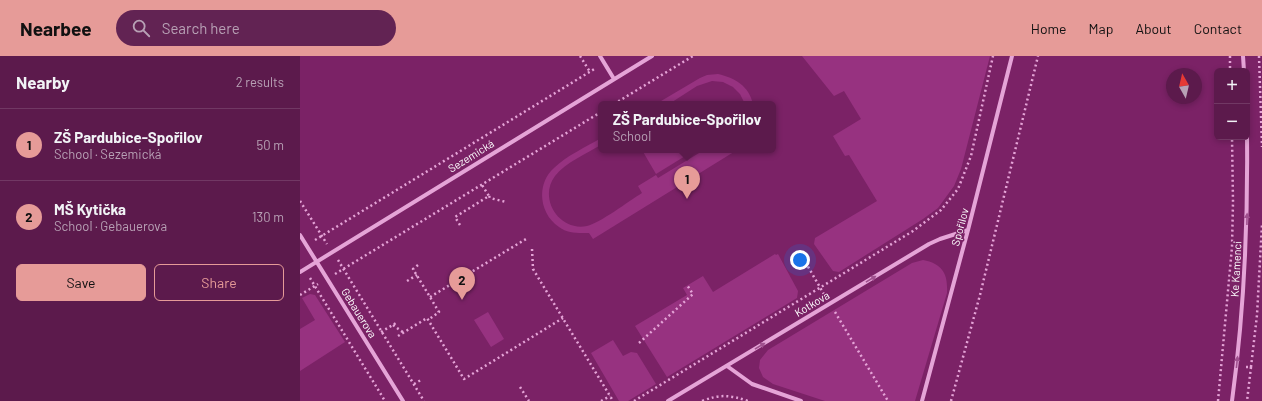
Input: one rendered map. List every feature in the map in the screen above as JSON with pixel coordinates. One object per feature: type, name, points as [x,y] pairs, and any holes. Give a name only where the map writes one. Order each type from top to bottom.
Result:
[{"type":"street","points":[[600,56],[614,79]]},
{"type":"street","name":"Sezemická","points":[[302,271],[652,56]]},
{"type":"street","name":"Spořilov","points":[[922,401],[968,230],[1012,56]]},
{"type":"street","points":[[1243,56],[1244,68]]},
{"type":"street","name":"Ke Kamenci","points":[[1232,401],[1243,308],[1246,242],[1247,140]]},
{"type":"street","name":"Kotkova","points":[[668,401],[929,244],[940,238],[968,230]]},
{"type":"street","name":"Gebauerova","points":[[300,235],[403,401]]},
{"type":"street","points":[[726,366],[752,384],[801,401]]},
{"type":"path","points":[[322,235],[590,72],[580,56]]},
{"type":"path","points":[[619,101],[693,56]]},
{"type":"path","points":[[634,401],[913,231],[941,210],[958,189],[971,156],[993,56]]},
{"type":"path","points":[[951,401],[980,295],[1038,56]]},
{"type":"path","points":[[1230,56],[1230,68]]},
{"type":"path","points":[[1259,56],[1262,147]]},
{"type":"path","points":[[344,268],[598,114]]},
{"type":"path","points":[[1218,401],[1232,248],[1232,140]]},
{"type":"path","points":[[482,185],[490,198],[506,202]]},
{"type":"path","points":[[460,225],[456,217],[489,196]]},
{"type":"path","points":[[300,200],[332,252],[344,268],[381,332],[424,401]]},
{"type":"path","points":[[1251,367],[1257,315],[1262,224]]},
{"type":"path","points":[[430,297],[526,239]]},
{"type":"path","points":[[532,248],[533,269],[613,401]]},
{"type":"path","points":[[803,258],[888,401]]},
{"type":"path","points":[[398,336],[427,318],[428,320],[439,312],[413,269],[418,265]]},
{"type":"path","points":[[302,271],[314,286],[385,401]]},
{"type":"path","points":[[407,281],[417,275]]},
{"type":"path","points":[[638,342],[693,294],[687,285]]},
{"type":"path","points":[[300,295],[314,286]]},
{"type":"path","points":[[428,320],[464,379],[563,318]]},
{"type":"path","points":[[381,332],[394,324],[404,333]]},
{"type":"path","points":[[414,384],[420,380]]},
{"type":"path","points":[[520,387],[529,401]]},
{"type":"path","points":[[601,401],[610,396]]},
{"type":"path","points":[[702,401],[718,396],[736,397],[748,401]]},
{"type":"shaded area","points":[[802,56],[990,56],[961,169],[954,186],[938,208],[839,272],[833,271],[814,244],[815,238],[877,201],[849,155],[845,156],[833,136],[861,119],[844,91],[834,96]]},
{"type":"shaded area","points":[[718,74],[730,78],[745,88],[752,101],[744,101],[740,94],[733,87],[723,82],[712,81],[697,86],[674,101],[661,101],[700,78],[707,75]]},
{"type":"shaded area","points":[[598,140],[598,147],[564,167],[555,176],[550,185],[550,203],[554,212],[560,219],[568,224],[587,226],[599,221],[642,193],[638,186],[656,175],[658,178],[699,153],[732,153],[593,239],[589,233],[574,233],[562,229],[547,215],[544,207],[542,190],[544,182],[554,168],[570,156]]},
{"type":"shaded area","points":[[644,153],[690,153],[656,174]]},
{"type":"shaded area","points":[[775,254],[778,254],[798,291],[797,298],[667,377],[635,326],[687,295],[683,288],[703,276],[713,292]]},
{"type":"shaded area","points":[[923,260],[935,264],[943,271],[946,280],[947,293],[915,401],[825,401],[773,384],[763,377],[759,368],[760,360],[768,350],[912,263]]},
{"type":"shaded area","points":[[310,294],[315,295],[345,342],[300,371],[300,329],[315,320],[302,298]]},
{"type":"shaded area","points":[[488,312],[504,339],[491,347],[474,320]]},
{"type":"shaded area","points":[[613,340],[623,356],[631,352],[637,353],[656,384],[628,401],[619,401],[591,353]]},
{"type":"place","name":"ZŠ Pardubice-Spořilov","points":[[687,199]]},
{"type":"place","name":"MŠ Kytička","points":[[462,300]]}]
